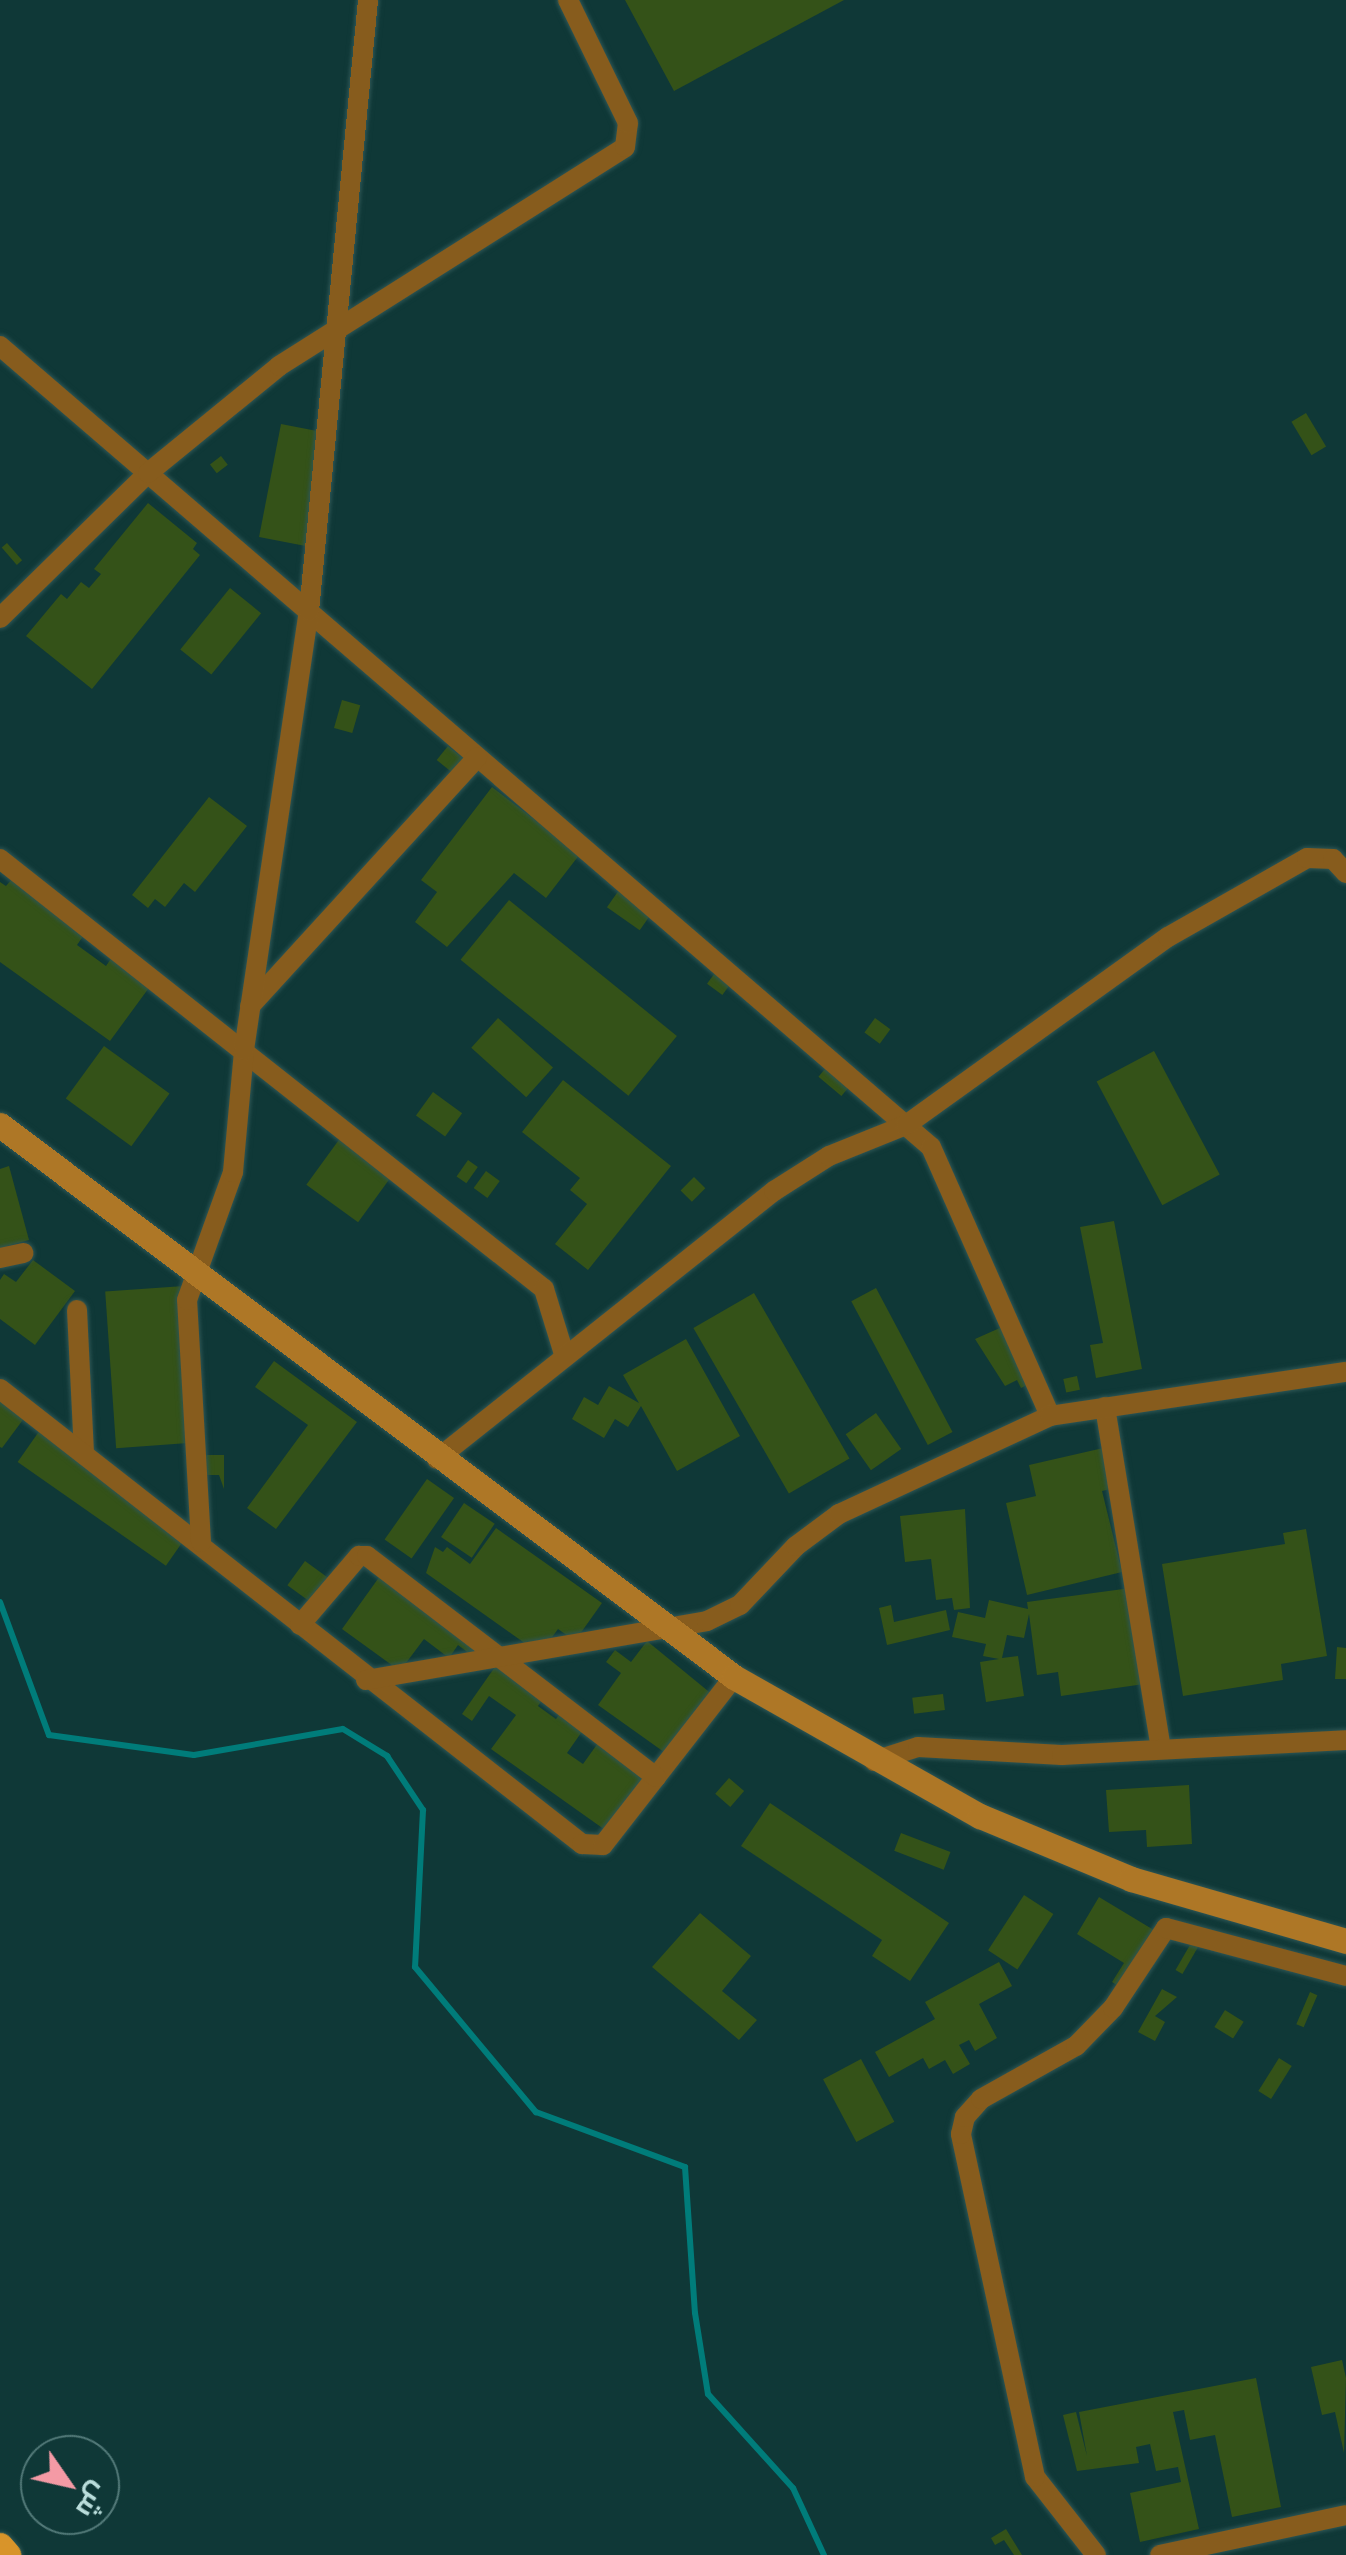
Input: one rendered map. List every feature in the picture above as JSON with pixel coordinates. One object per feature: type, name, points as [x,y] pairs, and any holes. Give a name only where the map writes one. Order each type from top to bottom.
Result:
[{"type":"highway","points":[[0,2547],[7,2555]]},
{"type":"main road","points":[[6,1135],[734,1677],[874,1761],[980,1816],[1131,1878],[1346,1941]]},
{"type":"street","points":[[200,1542],[186,1332],[192,1270],[233,1172],[244,1050],[309,612],[332,334],[368,0]]},
{"type":"street","points":[[0,618],[148,473],[279,366],[626,147],[628,123],[568,0]]},
{"type":"street","points":[[0,346],[931,1147],[1050,1416]]},
{"type":"street","points":[[250,1006],[477,757]]},
{"type":"street","points":[[438,1459],[564,1354],[774,1192],[828,1156],[906,1124],[1168,937],[1307,858],[1333,859],[1346,873]]},
{"type":"street","points":[[0,859],[544,1289],[564,1354]]},
{"type":"street","points":[[0,1258],[22,1253]]},
{"type":"street","points":[[77,1310],[84,1452]]},
{"type":"street","points":[[366,1680],[665,1628],[728,1612],[839,1514],[1050,1416],[1346,1372]]},
{"type":"street","points":[[0,1390],[200,1542],[366,1680],[582,1844],[603,1845],[734,1677]]},
{"type":"street","points":[[1106,1407],[1161,1748]]},
{"type":"street","points":[[300,1625],[363,1555],[502,1655],[656,1777]]},
{"type":"street","points":[[874,1761],[918,1747],[1062,1754],[1346,1740]]},
{"type":"street","points":[[1096,2555],[1035,2477],[961,2134],[964,2117],[981,2099],[1076,2046],[1113,2008],[1166,1928],[1346,1976]]},
{"type":"street","points":[[1160,2555],[1346,2514]]},
{"type":"building","points":[[625,0],[844,0],[674,91]]},
{"type":"building","points":[[1306,413],[1326,446],[1312,455],[1291,422]]},
{"type":"building","points":[[281,424],[334,434],[312,547],[259,537]]},
{"type":"building","points":[[221,456],[228,465],[217,473],[210,465]]},
{"type":"building","points":[[148,503],[197,543],[193,549],[200,555],[92,689],[26,636],[61,594],[67,599],[81,582],[89,588],[101,574],[94,569]]},
{"type":"building","points":[[7,543],[22,560],[17,565],[2,548]]},
{"type":"building","points":[[230,588],[261,613],[211,675],[180,649]]},
{"type":"building","points":[[342,700],[360,705],[352,733],[334,728]]},
{"type":"building","points":[[448,746],[464,759],[453,773],[437,760]]},
{"type":"building","points":[[492,787],[580,854],[546,898],[514,873],[447,947],[415,922],[437,892],[421,880]]},
{"type":"building","points":[[209,797],[247,826],[195,892],[184,883],[165,907],[155,899],[148,908],[132,895]]},
{"type":"building","points":[[12,879],[86,932],[77,945],[106,966],[112,957],[151,985],[110,1041],[0,962],[0,882],[6,886]]},
{"type":"building","points":[[619,890],[652,913],[640,930],[607,907]]},
{"type":"building","points":[[509,900],[677,1036],[628,1096],[461,960]]},
{"type":"building","points":[[717,970],[732,981],[722,995],[707,984]]},
{"type":"building","points":[[498,1018],[553,1068],[526,1097],[471,1048]]},
{"type":"building","points":[[875,1018],[890,1029],[880,1044],[864,1033]]},
{"type":"building","points":[[104,1046],[170,1094],[131,1146],[66,1099]]},
{"type":"building","points":[[1154,1051],[1220,1175],[1162,1205],[1097,1082]]},
{"type":"building","points":[[830,1063],[853,1082],[841,1096],[818,1077]]},
{"type":"building","points":[[563,1080],[671,1166],[588,1270],[555,1244],[587,1204],[570,1190],[580,1178],[522,1132]]},
{"type":"building","points":[[433,1092],[462,1113],[445,1137],[416,1115]]},
{"type":"building","points":[[341,1137],[393,1175],[358,1222],[306,1185]]},
{"type":"building","points":[[468,1160],[478,1167],[466,1183],[457,1176]]},
{"type":"building","points":[[9,1166],[29,1240],[0,1248],[0,1169]]},
{"type":"building","points":[[486,1171],[500,1181],[487,1198],[474,1188]]},
{"type":"building","points":[[694,1177],[705,1188],[692,1202],[681,1190]]},
{"type":"building","points":[[1114,1221],[1142,1369],[1096,1378],[1090,1345],[1103,1343],[1080,1227]]},
{"type":"building","points":[[33,1260],[75,1291],[35,1345],[0,1319],[0,1280],[4,1274],[16,1282]]},
{"type":"building","points":[[184,1286],[195,1443],[116,1448],[105,1292]]},
{"type":"building","points":[[876,1288],[953,1432],[928,1445],[851,1301]]},
{"type":"building","points":[[754,1293],[850,1458],[789,1493],[693,1328]]},
{"type":"building","points":[[1002,1327],[1029,1384],[1021,1388],[1017,1380],[1005,1386],[975,1339]]},
{"type":"building","points":[[686,1339],[740,1436],[677,1471],[641,1406],[628,1427],[615,1419],[604,1438],[572,1419],[584,1397],[598,1405],[609,1386],[639,1403],[623,1375]]},
{"type":"building","points":[[274,1361],[357,1422],[276,1529],[247,1508],[308,1425],[255,1387]]},
{"type":"building","points":[[1077,1376],[1080,1390],[1066,1393],[1063,1379]]},
{"type":"building","points":[[0,1399],[25,1417],[2,1448],[0,1447]]},
{"type":"building","points":[[876,1413],[901,1449],[871,1470],[846,1434]]},
{"type":"building","points":[[40,1430],[188,1534],[166,1566],[18,1462]]},
{"type":"building","points":[[1112,1446],[1122,1486],[1102,1491],[1122,1572],[1027,1595],[1006,1503],[1036,1496],[1029,1465]]},
{"type":"building","points":[[203,1455],[224,1455],[224,1489],[219,1475],[203,1475]]},
{"type":"building","points":[[427,1479],[454,1498],[412,1559],[385,1540]]},
{"type":"building","points":[[464,1503],[495,1524],[472,1558],[441,1537]]},
{"type":"building","points":[[965,1509],[970,1608],[954,1610],[952,1598],[936,1600],[931,1559],[905,1562],[900,1516]]},
{"type":"building","points":[[496,1528],[602,1603],[575,1641],[558,1629],[540,1654],[426,1573],[435,1547],[443,1552],[447,1547],[470,1564]]},
{"type":"building","points":[[1306,1529],[1327,1656],[1281,1664],[1283,1680],[1183,1696],[1162,1564],[1285,1544],[1283,1533]]},
{"type":"building","points":[[305,1561],[330,1579],[312,1603],[287,1585]]},
{"type":"building","points":[[385,1569],[488,1639],[474,1657],[458,1645],[449,1658],[424,1639],[400,1671],[342,1629]]},
{"type":"building","points":[[1138,1587],[1151,1683],[1061,1696],[1058,1672],[1037,1675],[1029,1614],[1024,1638],[1007,1635],[1002,1658],[1018,1656],[1024,1696],[986,1702],[980,1662],[999,1659],[983,1656],[986,1644],[952,1637],[958,1612],[985,1618],[989,1600],[1028,1609],[1027,1602]]},
{"type":"building","points":[[891,1605],[894,1622],[946,1610],[950,1630],[887,1645],[879,1608]]},
{"type":"building","points":[[647,1641],[719,1700],[678,1762],[598,1705],[621,1673],[606,1662],[615,1650],[631,1662]]},
{"type":"building","points":[[1337,1647],[1346,1648],[1346,1679],[1335,1679]]},
{"type":"building","points":[[504,1654],[551,1687],[538,1706],[556,1719],[565,1706],[588,1723],[567,1753],[583,1764],[603,1736],[659,1776],[615,1837],[491,1749],[516,1715],[489,1696],[472,1721],[462,1714]]},
{"type":"building","points":[[943,1694],[945,1710],[914,1714],[912,1698]]},
{"type":"building","points":[[729,1778],[744,1791],[730,1807],[715,1794]]},
{"type":"building","points":[[1189,1785],[1192,1844],[1147,1847],[1146,1830],[1109,1832],[1106,1790]]},
{"type":"building","points":[[770,1803],[949,1923],[910,1981],[872,1956],[882,1940],[741,1846]]},
{"type":"building","points":[[901,1833],[950,1852],[944,1870],[894,1851]]},
{"type":"building","points":[[1024,1895],[1053,1914],[1017,1969],[988,1950]]},
{"type":"building","points":[[1099,1897],[1167,1938],[1126,1991],[1112,1982],[1124,1963],[1077,1934]]},
{"type":"building","points":[[700,1913],[751,1956],[722,1991],[757,2020],[739,2040],[652,1967]]},
{"type":"building","points":[[1194,1938],[1201,1942],[1182,1974],[1176,1970]]},
{"type":"building","points":[[999,1962],[1012,1986],[979,2004],[997,2038],[975,2051],[969,2040],[959,2045],[970,2064],[953,2074],[945,2060],[929,2069],[923,2058],[889,2077],[875,2052],[935,2019],[925,2002]]},
{"type":"building","points":[[1162,1989],[1177,1997],[1155,2016],[1165,2022],[1155,2041],[1138,2032]]},
{"type":"building","points":[[1310,1992],[1317,1995],[1304,2027],[1296,2024]]},
{"type":"building","points":[[1225,2010],[1244,2022],[1233,2039],[1214,2027]]},
{"type":"building","points":[[1279,2058],[1292,2066],[1271,2099],[1258,2091]]},
{"type":"building","points":[[861,2059],[894,2122],[856,2142],[823,2079]]},
{"type":"building","points":[[1342,2360],[1346,2378],[1344,2453],[1335,2412],[1322,2415],[1311,2367]]},
{"type":"building","points":[[1256,2378],[1281,2507],[1232,2517],[1215,2435],[1190,2440],[1184,2410],[1173,2412],[1199,2529],[1140,2542],[1130,2493],[1181,2482],[1178,2467],[1156,2471],[1150,2444],[1136,2447],[1139,2463],[1077,2471],[1063,2415],[1076,2412],[1087,2456],[1079,2412]]},
{"type":"building","points":[[1006,2529],[1022,2555],[1014,2555],[1004,2540],[995,2545],[991,2538]]},
{"type":"waterway","points":[[0,1602],[49,1735],[194,1755],[343,1729],[387,1756],[423,1810],[415,1967],[536,2112],[685,2167],[695,2313],[708,2394],[793,2488],[824,2555]]}]
